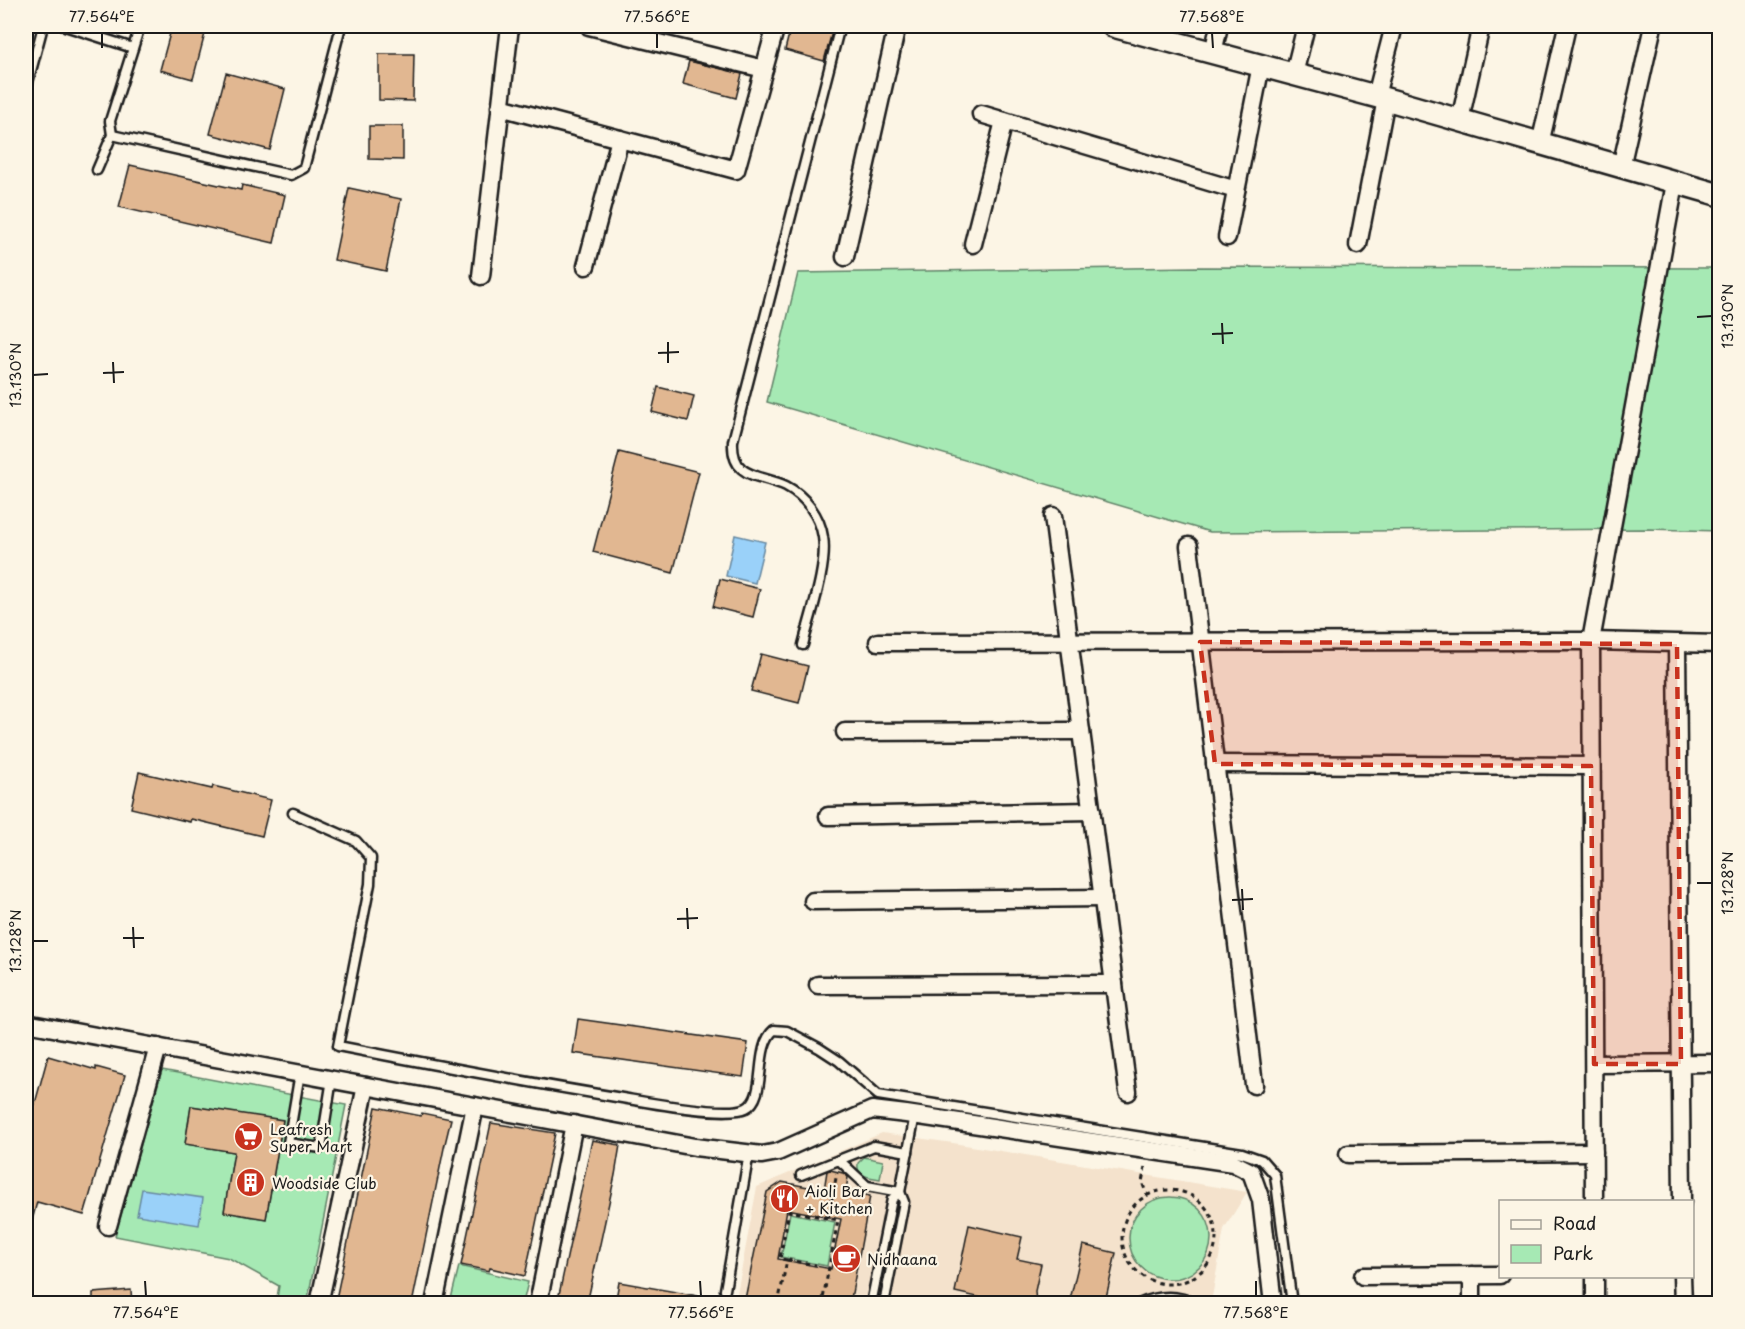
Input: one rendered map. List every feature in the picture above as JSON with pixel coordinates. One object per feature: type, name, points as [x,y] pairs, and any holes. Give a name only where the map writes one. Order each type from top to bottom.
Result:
[{"type":"street","points":[[481,276],[510,26]]},
{"type":"street","points":[[589,26],[764,69]]},
{"type":"street","points":[[500,107],[736,170],[776,26]]},
{"type":"street","points":[[844,257],[897,26]]},
{"type":"street","points":[[1213,53],[1219,26]]},
{"type":"street","points":[[1294,74],[1306,26]]},
{"type":"street","points":[[1358,246],[1394,26]]},
{"type":"street","points":[[1460,120],[1481,26]]},
{"type":"street","points":[[1540,144],[1567,26]]},
{"type":"street","points":[[1621,167],[1653,26]]},
{"type":"street","points":[[1125,27],[1719,195]]},
{"type":"street","points":[[1227,237],[1261,65]]},
{"type":"street","points":[[981,114],[1236,190]]},
{"type":"street","points":[[974,244],[1004,121]]},
{"type":"street","points":[[586,266],[620,139]]},
{"type":"street","points":[[1594,1200],[1591,642],[1675,183]]},
{"type":"street","points":[[1053,516],[1128,1092]]},
{"type":"street","points":[[1189,546],[1254,1085]]},
{"type":"street","points":[[878,642],[1719,644]]},
{"type":"street","points":[[1677,644],[1682,1200]]},
{"type":"street","points":[[845,732],[1081,731]]},
{"type":"street","points":[[1215,764],[1592,766]]},
{"type":"street","points":[[828,816],[1092,811]]},
{"type":"street","points":[[813,901],[1103,898]]},
{"type":"street","points":[[818,984],[1114,984]]},
{"type":"street","points":[[26,1027],[158,1047],[695,1147],[749,1154],[762,1155],[778,1152],[872,1110],[1233,1163],[1251,1172],[1261,1200],[1272,1303]]},
{"type":"street","points":[[108,1226],[158,1047]]},
{"type":"street","points":[[1594,1065],[1719,1063]]},
{"type":"street","points":[[319,1304],[366,1086]]},
{"type":"street","points":[[434,1304],[475,1106]]},
{"type":"street","points":[[538,1304],[574,1124]]},
{"type":"street","points":[[1348,1154],[1594,1152]]},
{"type":"street","points":[[1472,1275],[1472,1304]]},
{"type":"street","points":[[1363,1276],[1499,1275]]},
{"type":"street","points":[[1595,1278],[1595,1304]]},
{"type":"street","points":[[1682,1278],[1683,1304]]},
{"type":"lane","points":[[26,90],[43,26]]},
{"type":"lane","points":[[65,26],[133,48]]},
{"type":"lane","points":[[97,170],[112,135],[110,121],[140,26]]},
{"type":"lane","points":[[112,135],[291,175],[304,168],[341,26]]},
{"type":"lane","points":[[803,645],[824,559],[820,524],[811,508],[798,494],[787,487],[756,478],[743,470],[735,458],[733,447],[840,26]]},
{"type":"lane","points":[[293,813],[356,841],[371,858],[370,884],[338,1046],[516,1081],[674,1107],[733,1112],[747,1108],[752,1103],[758,1089],[764,1045],[768,1035],[774,1030],[779,1030],[787,1031],[839,1061],[878,1095],[1242,1154],[1262,1160],[1275,1175],[1292,1304]]},
{"type":"lane","points":[[300,1073],[288,1143],[321,1148],[332,1079]]},
{"type":"lane","points":[[884,1304],[904,1202],[900,1192],[915,1115]]},
{"type":"lane","points":[[801,1175],[874,1146],[908,1152]]},
{"type":"lane","points":[[725,1290],[749,1154]]},
{"type":"lane","points":[[839,1160],[867,1186],[900,1192]]},
{"type":"lane","points":[[872,1304],[892,1199],[900,1192]]},
{"type":"lane","points":[[1140,1304],[1163,1296],[1175,1296],[1196,1304]]},
{"type":"path","points":[[1147,1196],[1142,1182],[1148,1150]]},
{"type":"path","points":[[828,1218],[839,1160]]},
{"type":"path","points":[[1165,1190],[1187,1193],[1197,1199],[1211,1215],[1215,1226],[1215,1248],[1205,1268],[1187,1281],[1165,1284],[1153,1281],[1143,1276],[1127,1259],[1122,1236],[1124,1224],[1135,1204],[1147,1196],[1165,1190]]},
{"type":"path","points":[[816,1265],[780,1258],[789,1211],[838,1220],[822,1304]]},
{"type":"path","points":[[787,1260],[779,1302],[791,1304]]},
{"type":"highlighted area","points":[[1200,642],[1677,644],[1681,1064],[1594,1064],[1591,766],[1215,764]]},
{"type":"shaded area","points":[[882,1133],[1247,1192],[1224,1229],[1211,1303],[735,1304],[757,1187]]},
{"type":"green space","points":[[1197,267],[1719,268],[1719,531],[1648,529],[1210,532],[767,402],[798,273]]},
{"type":"green space","points":[[162,1070],[346,1105],[307,1303],[276,1303],[279,1286],[229,1258],[115,1236]],"holes":[[[191,1106],[283,1121],[266,1219],[224,1212],[234,1152],[185,1144]]]},
{"type":"green space","points":[[864,1157],[883,1161],[880,1179],[861,1174],[858,1163]]},
{"type":"green space","points":[[1162,1197],[1178,1197],[1193,1204],[1204,1215],[1211,1230],[1208,1254],[1199,1267],[1178,1279],[1162,1279],[1147,1272],[1136,1261],[1129,1246],[1129,1230],[1136,1215],[1147,1204]]},
{"type":"green space","points":[[790,1213],[835,1222],[827,1266],[781,1257]]},
{"type":"green space","points":[[459,1266],[528,1282],[523,1303],[450,1303]]},
{"type":"water","points":[[735,535],[765,542],[755,583],[726,576]]},
{"type":"water","points":[[142,1189],[203,1198],[199,1225],[137,1215]]},
{"type":"building","points":[[172,26],[207,26],[193,79],[160,70]]},
{"type":"building","points":[[791,26],[806,26],[832,32],[824,61],[785,50]]},
{"type":"building","points":[[379,54],[414,54],[413,101],[379,100]]},
{"type":"building","points":[[689,61],[742,74],[736,98],[683,84]]},
{"type":"building","points":[[226,73],[285,89],[270,150],[210,134]]},
{"type":"building","points":[[369,126],[403,126],[403,160],[369,159]]},
{"type":"building","points":[[130,165],[241,190],[242,185],[285,195],[274,243],[119,207]]},
{"type":"building","points":[[349,188],[401,199],[386,271],[334,260]]},
{"type":"building","points":[[658,387],[694,396],[688,421],[652,412]]},
{"type":"building","points":[[619,452],[699,472],[673,573],[593,552]]},
{"type":"building","points":[[720,579],[760,589],[753,617],[713,607]]},
{"type":"building","points":[[761,654],[808,666],[799,703],[751,691]]},
{"type":"building","points":[[139,772],[271,800],[262,836],[131,808]]},
{"type":"building","points":[[578,1019],[748,1043],[743,1077],[573,1053]]},
{"type":"building","points":[[48,1056],[96,1070],[96,1067],[125,1075],[84,1215],[37,1202],[30,1228],[26,1228],[26,1136]]},
{"type":"building","name":"Woodside Club","points":[[191,1106],[283,1120],[266,1219],[224,1212],[234,1152],[185,1144]]},
{"type":"building","points":[[376,1107],[451,1119],[412,1304],[335,1304]]},
{"type":"building","points":[[491,1123],[555,1133],[525,1276],[490,1268],[489,1271],[461,1265]]},
{"type":"building","points":[[592,1140],[620,1145],[615,1175],[587,1304],[557,1304]]},
{"type":"building","points":[[827,1171],[843,1173],[848,1177],[846,1191],[870,1196],[850,1304],[802,1304],[777,1299],[776,1304],[744,1304],[767,1192],[782,1182],[824,1190]],"holes":[[[787,1209],[841,1219],[831,1269],[778,1259]]]},
{"type":"building","points":[[969,1225],[1022,1237],[1017,1259],[1041,1264],[1035,1291],[1036,1304],[1008,1304],[955,1292]]},
{"type":"building","points":[[1083,1245],[1116,1253],[1105,1302],[1084,1297],[1083,1304],[1069,1304]]},
{"type":"building","points":[[619,1282],[699,1296],[698,1304],[615,1304]]},
{"type":"building","points":[[131,1290],[132,1304],[93,1304],[93,1293]]},
{"type":"place","name":"Leafresh Super Mart","points":[[249,1137]]},
{"type":"place","name":"Woodside Club","points":[[251,1182]]},
{"type":"place","name":"Aioli Bar + Kitchen","points":[[784,1199]]},
{"type":"place","name":"Nidhaana","points":[[846,1258]]}]
